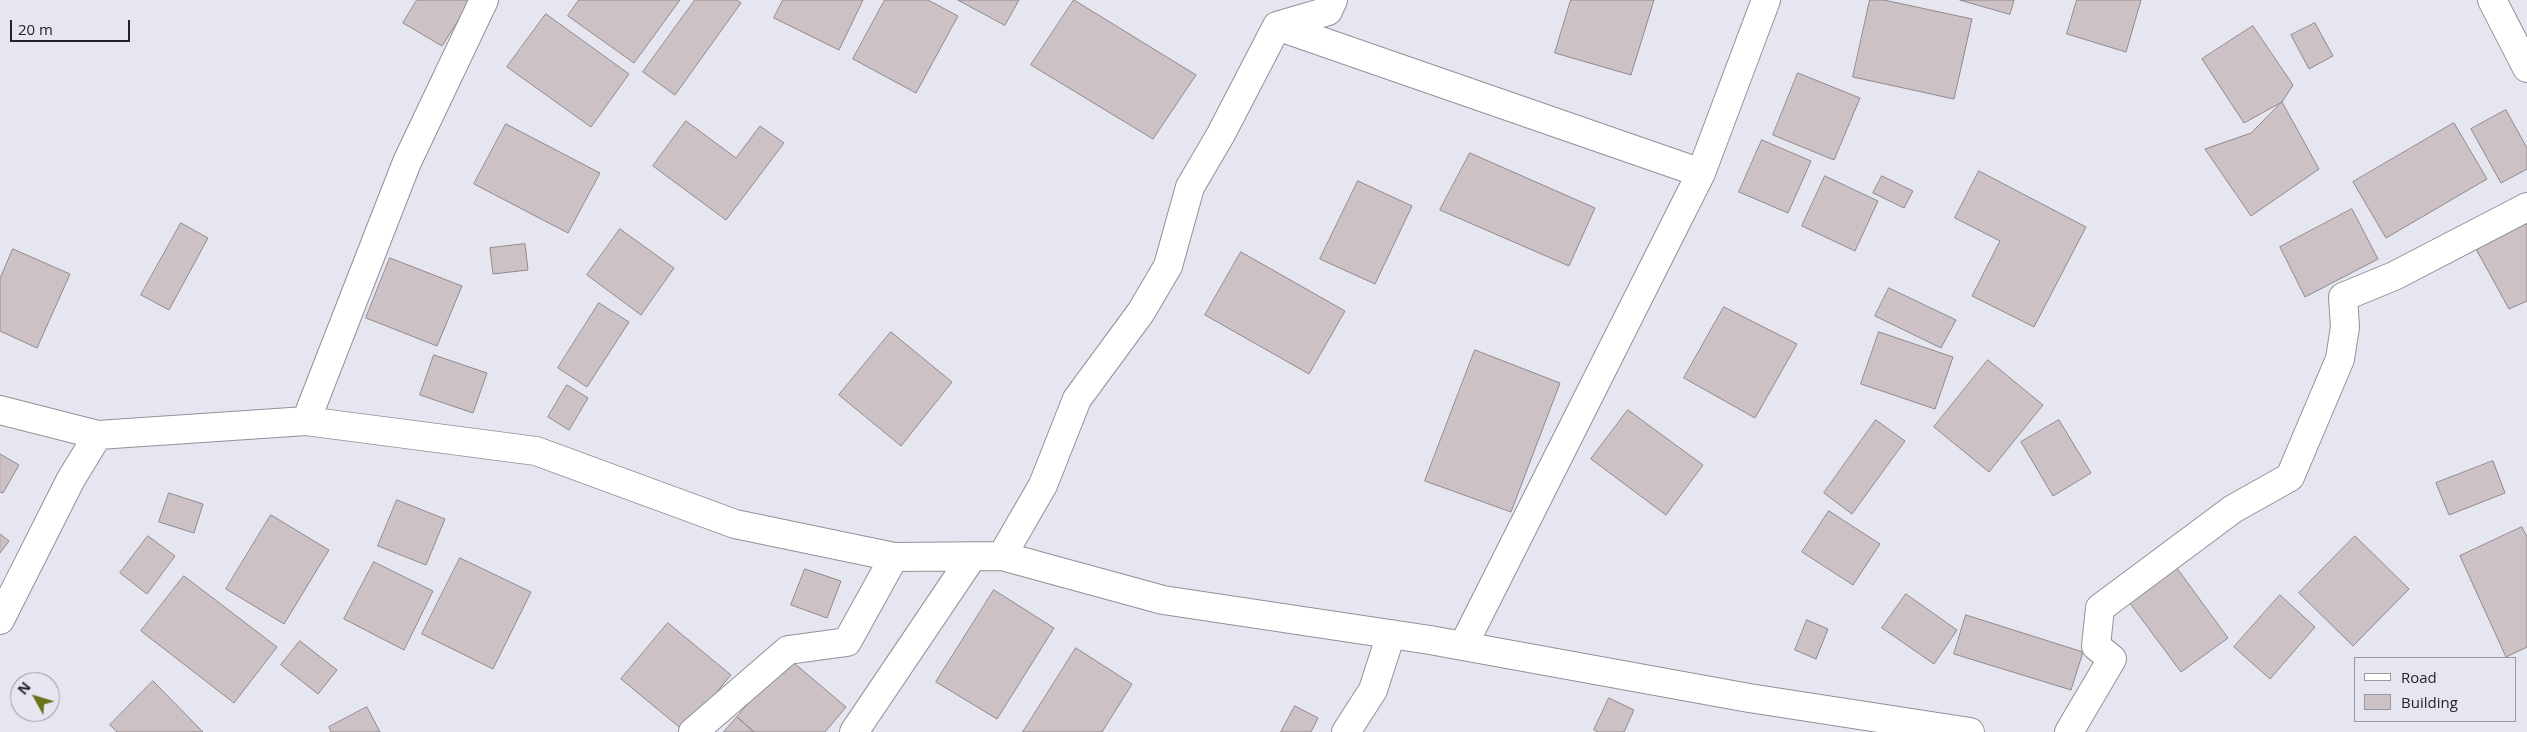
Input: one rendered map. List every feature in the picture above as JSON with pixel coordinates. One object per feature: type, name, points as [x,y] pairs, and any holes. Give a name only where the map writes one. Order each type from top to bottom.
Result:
[{"type":"street","points":[[306,421],[407,162],[484,0]]},
{"type":"street","points":[[1002,556],[1043,485],[1077,398],[1142,312],[1168,266],[1190,187],[1221,134],[1277,26],[1328,11],[1333,0]]},
{"type":"street","points":[[1463,646],[1701,174],[1766,0]]},
{"type":"street","points":[[2492,0],[2527,68]]},
{"type":"street","points":[[1277,26],[1701,174]]},
{"type":"street","points":[[2069,732],[2112,659],[2096,646],[2100,608],[2233,508],[2290,477],[2340,359],[2345,327],[2343,297],[2394,276],[2527,207]]},
{"type":"street","points":[[0,410],[98,435],[306,421],[536,451],[735,524],[894,558],[1002,556],[1163,600],[1390,634],[1749,698],[1970,732]]},
{"type":"street","points":[[0,620],[71,479],[98,435]]},
{"type":"street","points":[[854,732],[972,557]]},
{"type":"street","points":[[693,732],[788,650],[847,642],[894,558]]},
{"type":"street","points":[[1346,732],[1372,690],[1390,634]]},
{"type":"building","points":[[417,0],[471,0],[442,46],[403,23]]},
{"type":"building","points":[[579,0],[680,0],[634,63],[568,16]]},
{"type":"building","points":[[695,0],[737,0],[741,3],[675,95],[643,72]]},
{"type":"building","points":[[783,0],[863,0],[839,50],[774,18]]},
{"type":"building","points":[[885,0],[928,0],[958,16],[916,93],[853,59]]},
{"type":"building","points":[[958,0],[1019,0],[1005,25]]},
{"type":"building","points":[[1074,0],[1196,75],[1153,139],[1031,65]]},
{"type":"building","points":[[1571,0],[1654,0],[1631,75],[1555,53]]},
{"type":"building","points":[[1870,0],[1884,0],[1972,19],[1954,99],[1853,77]]},
{"type":"building","points":[[1960,0],[2014,0],[2010,14]]},
{"type":"building","points":[[2077,0],[2141,0],[2126,52],[2067,34]]},
{"type":"building","points":[[546,14],[629,74],[591,127],[507,67]]},
{"type":"building","points":[[2315,23],[2333,56],[2309,69],[2291,35]]},
{"type":"building","points":[[2253,26],[2293,85],[2282,102],[2244,123],[2202,59]]},
{"type":"building","points":[[1798,73],[1860,98],[1834,160],[1773,135]]},
{"type":"building","points":[[2282,102],[2319,169],[2251,216],[2205,149],[2251,133]]},
{"type":"building","points":[[2506,110],[2527,148],[2527,169],[2501,183],[2471,129]]},
{"type":"building","points":[[686,121],[736,158],[760,126],[784,143],[726,220],[653,166]]},
{"type":"building","points":[[2454,123],[2487,179],[2386,238],[2353,182]]},
{"type":"building","points":[[506,124],[600,173],[568,233],[474,184]]},
{"type":"building","points":[[1762,140],[1811,161],[1788,213],[1739,192]]},
{"type":"building","points":[[1470,153],[1595,208],[1569,266],[1440,210]]},
{"type":"building","points":[[1979,171],[2086,227],[2034,327],[1972,296],[2000,241],[1955,218]]},
{"type":"building","points":[[1825,176],[1878,201],[1855,251],[1802,226]]},
{"type":"building","points":[[1882,176],[1913,191],[1904,208],[1873,193]]},
{"type":"building","points":[[1358,181],[1412,206],[1375,284],[1320,259]]},
{"type":"building","points":[[2352,209],[2378,259],[2305,297],[2280,247]]},
{"type":"building","points":[[2527,217],[2527,301],[2509,309],[2476,249]]},
{"type":"building","points":[[181,223],[208,238],[169,310],[141,295]]},
{"type":"building","points":[[620,229],[674,268],[641,315],[587,275]]},
{"type":"building","points":[[525,244],[528,270],[493,274],[490,248]]},
{"type":"building","points":[[13,249],[70,274],[37,348],[0,331],[0,279]]},
{"type":"building","points":[[1241,252],[1345,311],[1309,374],[1205,315]]},
{"type":"building","points":[[390,258],[462,286],[437,346],[366,318]]},
{"type":"building","points":[[1889,288],[1956,320],[1941,348],[1875,316]]},
{"type":"building","points":[[599,303],[629,322],[587,387],[558,368]]},
{"type":"building","points":[[1724,307],[1797,344],[1755,418],[1684,378]]},
{"type":"building","points":[[891,332],[952,382],[901,446],[839,395]]},
{"type":"building","points":[[1879,332],[1953,357],[1935,409],[1861,384]]},
{"type":"building","points":[[1475,350],[1560,383],[1511,512],[1425,481]]},
{"type":"building","points":[[434,355],[487,373],[473,413],[420,395]]},
{"type":"building","points":[[1988,360],[2043,405],[1989,472],[1934,427]]},
{"type":"building","points":[[567,385],[588,398],[569,430],[548,417]]},
{"type":"building","points":[[1628,410],[1703,465],[1666,515],[1591,459]]},
{"type":"building","points":[[1876,420],[1905,441],[1852,514],[1824,493]]},
{"type":"building","points":[[2059,420],[2091,473],[2053,496],[2021,442]]},
{"type":"building","points":[[0,454],[19,465],[3,493],[0,492]]},
{"type":"building","points":[[2493,461],[2505,493],[2449,515],[2436,483]]},
{"type":"building","points":[[169,493],[203,504],[194,533],[159,522]]},
{"type":"building","points":[[397,500],[445,519],[426,565],[378,546]]},
{"type":"building","points":[[1829,511],[1880,544],[1853,585],[1802,552]]},
{"type":"building","points":[[271,515],[329,550],[284,624],[226,589]]},
{"type":"building","points":[[2522,527],[2527,537],[2527,647],[2506,657],[2460,556]]},
{"type":"building","points":[[0,534],[9,541],[0,553]]},
{"type":"building","points":[[148,536],[175,556],[147,594],[120,573]]},
{"type":"building","points":[[2355,536],[2409,589],[2353,646],[2299,593]]},
{"type":"building","points":[[460,558],[531,592],[493,669],[422,634]]},
{"type":"building","points":[[374,562],[433,591],[404,650],[344,619]]},
{"type":"building","points":[[2176,567],[2228,638],[2181,672],[2129,602]]},
{"type":"building","points":[[805,569],[841,581],[827,618],[791,605]]},
{"type":"building","points":[[184,576],[277,647],[234,703],[141,631]]},
{"type":"building","points":[[994,590],[1054,628],[997,719],[936,682]]},
{"type":"building","points":[[1906,594],[1957,630],[1934,664],[1882,628]]},
{"type":"building","points":[[2280,595],[2315,627],[2270,679],[2234,647]]},
{"type":"building","points":[[1966,615],[2083,652],[2071,690],[1954,654]]},
{"type":"building","points":[[1807,620],[1828,629],[1816,659],[1795,650]]},
{"type":"building","points":[[668,623],[731,675],[684,731],[621,679]]},
{"type":"building","points":[[300,641],[337,670],[318,694],[281,665]]},
{"type":"building","points":[[1076,648],[1132,684],[1102,732],[1023,732]]},
{"type":"building","points":[[788,658],[846,707],[825,732],[754,732],[737,717]]},
{"type":"building","points":[[153,681],[203,732],[117,732],[110,725]]},
{"type":"building","points":[[1609,698],[1634,710],[1624,732],[1598,732],[1594,730]]},
{"type":"building","points":[[1295,706],[1318,718],[1311,732],[1281,732]]},
{"type":"building","points":[[367,707],[380,732],[331,732],[329,727]]},
{"type":"building","points":[[737,717],[754,732],[724,732]]}]
